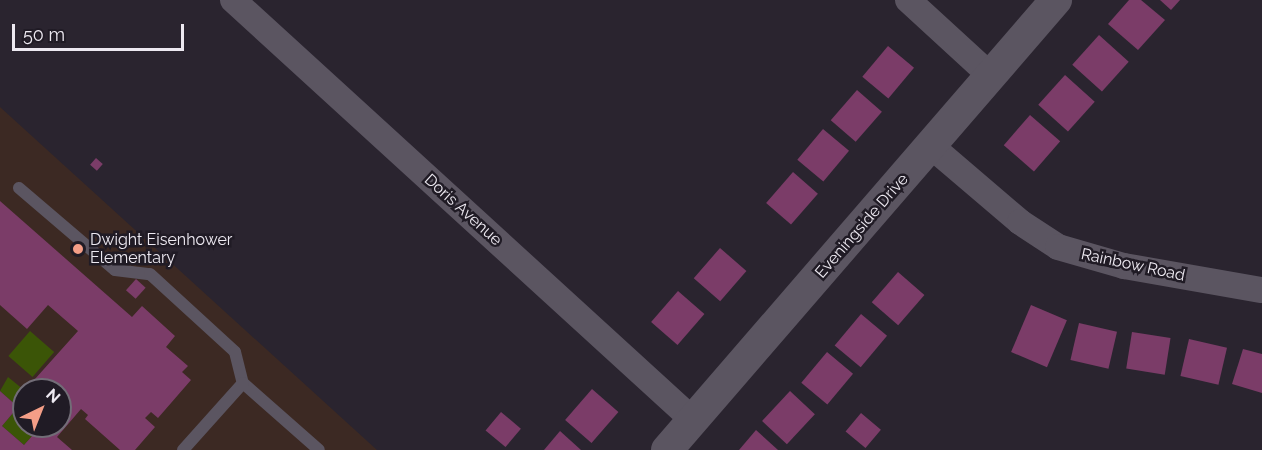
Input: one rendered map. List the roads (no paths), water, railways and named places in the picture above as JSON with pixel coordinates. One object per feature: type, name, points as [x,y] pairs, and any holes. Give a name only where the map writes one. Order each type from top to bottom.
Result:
[{"type":"street","name":"Doris Avenue","points":[[232,0],[693,420]]},
{"type":"street","points":[[908,0],[991,76]]},
{"type":"street","name":"Eveningside Drive","points":[[667,450],[1056,0]]},
{"type":"street","name":"Rainbow Road","points":[[931,146],[983,192],[1058,247],[1124,266],[1262,290]]},
{"type":"lane","points":[[19,188],[115,270],[150,274],[235,352],[243,383],[319,450]]},
{"type":"lane","points":[[183,450],[243,383]]},
{"type":"place","name":"Dwight Eisenhower Elementary","points":[[78,249]]}]
